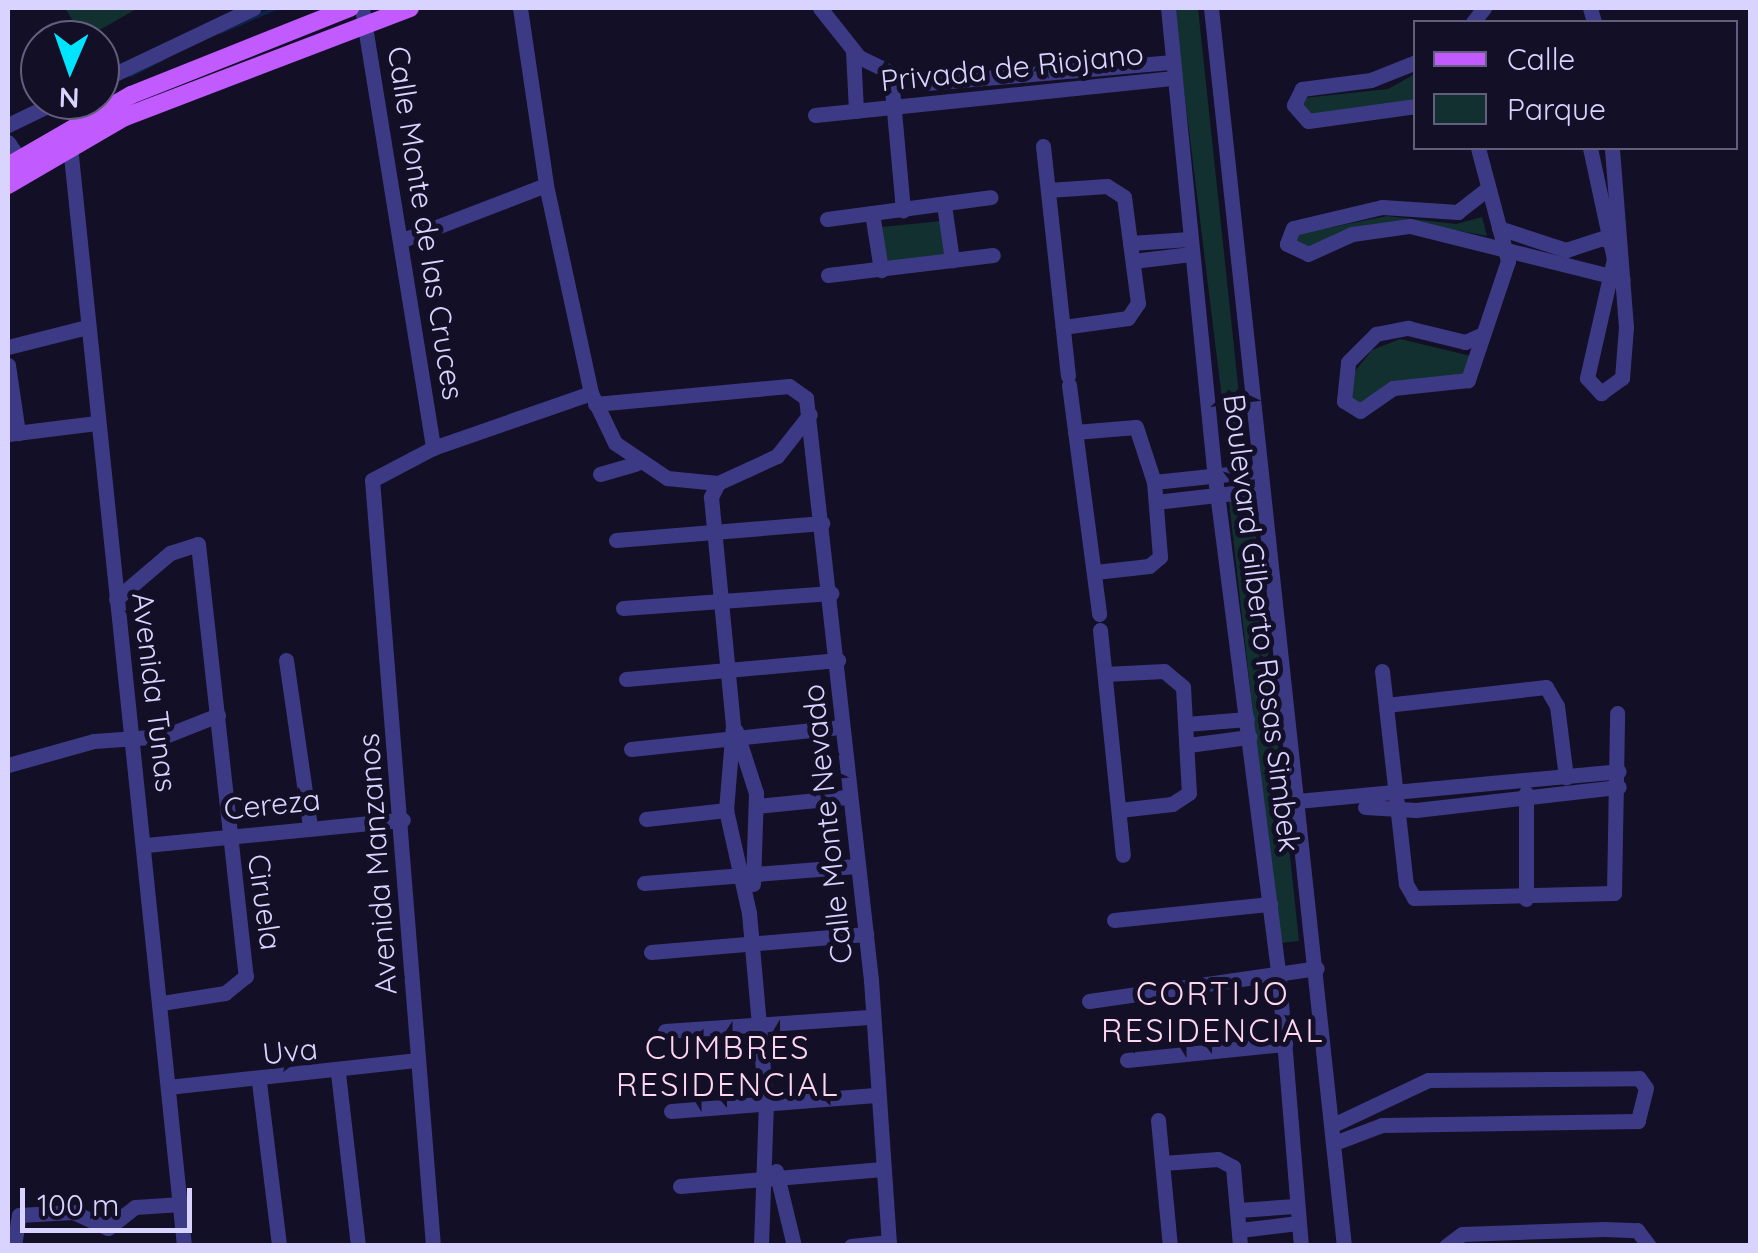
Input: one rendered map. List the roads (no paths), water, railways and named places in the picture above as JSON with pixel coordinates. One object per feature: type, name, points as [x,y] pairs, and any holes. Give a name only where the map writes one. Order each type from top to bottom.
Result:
[{"type":"main road","points":[[11,152],[120,100],[210,42],[350,8]]},
{"type":"main road","points":[[8,185],[70,146],[152,106],[364,16],[410,8]]},
{"type":"street","points":[[120,75],[210,42],[254,8]]},
{"type":"street","points":[[520,8],[546,185],[592,399],[636,464]]},
{"type":"street","name":"Privada de Riojano","points":[[820,8],[852,51],[891,78],[938,86],[1020,86]]},
{"type":"street","name":"Boulevard Gilberto Rosas Simbek","points":[[1168,8],[1215,477],[1279,980],[1295,1206],[1302,1246]]},
{"type":"street","name":"Boulevard Gilberto Rosas Simbek","points":[[1211,8],[1257,472],[1298,806],[1344,1246]]},
{"type":"street","name":"Calle Monte de las Cruces","points":[[364,16],[433,448]]},
{"type":"street","name":"Privada de Riojano","points":[[852,51],[856,111]]},
{"type":"street","points":[[1413,63],[1370,80],[1302,90],[1294,105],[1308,121],[1413,106]]},
{"type":"street","name":"Privada de Riojano","points":[[815,115],[892,108],[1020,86],[1174,70]]},
{"type":"street","points":[[891,78],[902,210]]},
{"type":"street","name":"Avenida Tunas","points":[[70,146],[96,423],[135,738],[184,1246]]},
{"type":"street","points":[[1043,146],[1068,380],[1095,572],[1123,854]]},
{"type":"street","points":[[1478,150],[1486,188],[1508,254],[1482,336],[1466,384],[1407,384],[1360,411],[1347,407],[1348,362],[1376,334],[1408,328],[1465,342],[1482,336]]},
{"type":"street","points":[[1591,150],[1615,245]]},
{"type":"street","points":[[1612,150],[1615,245],[1618,279],[1622,378],[1600,394],[1587,378],[1618,279]]},
{"type":"street","points":[[400,241],[546,185]]},
{"type":"street","points":[[1486,188],[1458,212],[1382,207],[1293,228],[1287,244],[1308,254],[1352,234],[1410,226],[1618,279]]},
{"type":"street","points":[[1048,190],[1118,190],[1133,261],[1135,313],[1062,327]]},
{"type":"street","points":[[828,219],[991,197]]},
{"type":"street","points":[[944,204],[952,260]]},
{"type":"street","points":[[872,213],[880,270]]},
{"type":"street","points":[[1499,228],[1566,250],[1615,245]]},
{"type":"street","points":[[1130,243],[1190,247]]},
{"type":"street","points":[[1133,261],[1190,247]]},
{"type":"street","points":[[828,275],[992,256]]},
{"type":"street","points":[[8,347],[87,326]]},
{"type":"street","points":[[8,365],[13,433],[96,423]]},
{"type":"street","points":[[433,448],[592,399],[789,386],[808,406],[777,456]]},
{"type":"street","name":"Calle Monte Nevado","points":[[808,406],[838,660],[847,796],[866,934],[889,1244]]},
{"type":"street","points":[[1075,432],[1136,428],[1154,482],[1157,562],[1095,572]]},
{"type":"street","name":"Avenida Manzanos","points":[[433,448],[372,480],[403,820],[416,1060],[433,1246]]},
{"type":"street","points":[[600,474],[636,464],[710,488],[777,456],[813,454]]},
{"type":"street","points":[[1154,482],[1257,472]]},
{"type":"street","points":[[710,488],[734,733],[726,810],[747,877]]},
{"type":"street","points":[[1156,502],[1259,490]]},
{"type":"street","points":[[616,540],[822,523]]},
{"type":"street","name":"Ciruela","points":[[116,599],[170,553],[198,544],[246,976],[225,993],[160,1002]]},
{"type":"street","points":[[623,608],[831,593]]},
{"type":"street","points":[[286,660],[310,826]]},
{"type":"street","points":[[626,679],[838,660]]},
{"type":"street","points":[[1382,671],[1406,884],[1414,898],[1526,899],[1614,893],[1619,779],[1617,713]]},
{"type":"street","points":[[1104,674],[1173,674],[1183,687],[1188,744],[1184,800],[1119,810]]},
{"type":"street","points":[[1386,704],[1546,688],[1557,706],[1566,777]]},
{"type":"street","points":[[8,765],[52,749],[135,738],[218,715]]},
{"type":"street","points":[[1186,724],[1247,719]]},
{"type":"street","points":[[631,749],[734,733],[842,728]]},
{"type":"street","points":[[734,733],[757,806],[747,877],[769,1159],[794,1246]]},
{"type":"street","points":[[1188,744],[1249,737]]},
{"type":"street","points":[[1526,790],[1566,777],[1619,779]]},
{"type":"street","points":[[1298,806],[1397,803],[1619,779]]},
{"type":"street","points":[[1526,790],[1526,899]]},
{"type":"street","points":[[757,806],[847,796]]},
{"type":"street","points":[[646,819],[726,810]]},
{"type":"street","name":"Cereza","points":[[146,845],[310,826],[403,820]]},
{"type":"street","points":[[644,883],[856,866]]},
{"type":"street","points":[[1114,920],[1270,904]]},
{"type":"street","points":[[651,952],[866,934]]},
{"type":"street","points":[[1089,1001],[1279,980],[1316,968]]},
{"type":"street","points":[[665,1031],[873,1017]]},
{"type":"street","points":[[1127,1060],[1285,1044]]},
{"type":"street","name":"Uva","points":[[168,1087],[260,1082],[416,1060]]},
{"type":"street","points":[[338,1073],[358,1246]]},
{"type":"street","points":[[1333,1125],[1428,1080],[1638,1078],[1646,1088],[1643,1120],[1621,1124],[1368,1126],[1334,1143]]},
{"type":"street","points":[[260,1082],[279,1246]]},
{"type":"street","points":[[671,1112],[875,1095]]},
{"type":"street","points":[[1387,1098],[1393,1126]]},
{"type":"street","points":[[1158,1120],[1170,1246]]},
{"type":"street","points":[[1162,1164],[1228,1162],[1240,1238],[1298,1223]]},
{"type":"street","points":[[680,1186],[882,1170]]},
{"type":"street","points":[[761,1246],[772,1177]]},
{"type":"street","points":[[102,1246],[108,1228],[134,1208],[181,1204]]},
{"type":"street","points":[[1238,1210],[1295,1206]]},
{"type":"street","points":[[14,1246],[13,1225],[19,1214],[67,1211],[108,1228]]},
{"type":"street","points":[[1446,1246],[1462,1234],[1496,1239],[1604,1237],[1637,1230],[1650,1246]]},
{"type":"street","points":[[851,1246],[889,1244]]},
{"type":"waterway","points":[[221,32],[276,8]]},
{"type":"waterway","points":[[131,75],[163,59]]},
{"type":"district","name":"CORTIJO RESIDENCIAL","points":[[1213,1012]]},
{"type":"district","name":"CUMBRES RESIDENCIAL","points":[[728,1066]]}]
